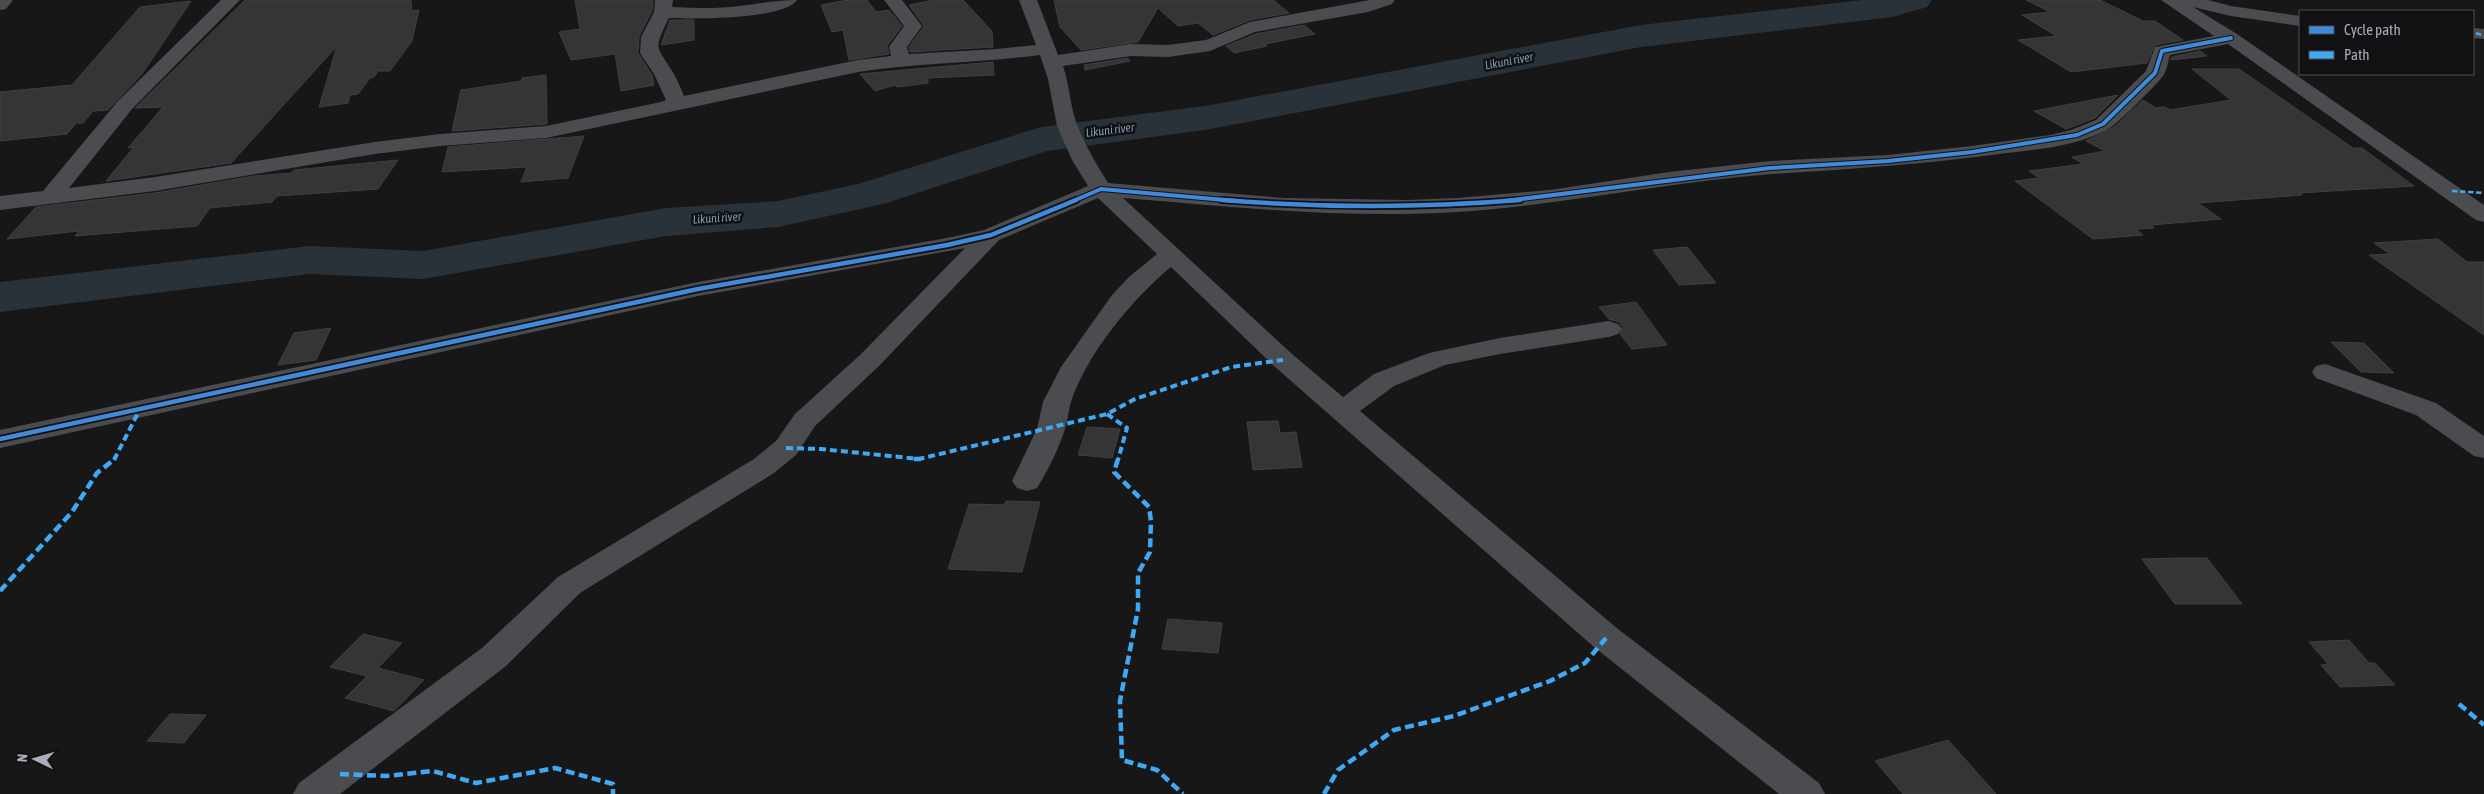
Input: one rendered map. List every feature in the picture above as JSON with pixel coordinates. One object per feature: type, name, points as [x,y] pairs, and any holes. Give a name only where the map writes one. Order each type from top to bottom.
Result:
[{"type":"street","points":[[0,4],[4,0]]},
{"type":"street","points":[[50,197],[125,105],[231,0]]},
{"type":"street","points":[[675,104],[676,100],[664,74],[649,53],[650,36],[664,6],[719,15],[763,9],[788,0]]},
{"type":"street","points":[[893,0],[913,26],[898,47],[902,60]]},
{"type":"street","points":[[1028,0],[1058,79],[1071,135],[1101,189],[1283,360],[1606,638],[1806,794]]},
{"type":"street","points":[[0,203],[199,178],[375,148],[440,140],[546,132],[806,75],[902,60],[997,55],[1049,56],[1131,50],[1168,51],[1210,45],[1250,27],[1368,7],[1386,0]]},
{"type":"street","points":[[2170,0],[2225,34],[2484,215]]},
{"type":"street","points":[[2186,0],[2231,11],[2299,21]]},
{"type":"street","points":[[0,439],[698,289],[947,245],[991,235],[1101,189],[1283,205],[1408,207],[1457,205],[1550,196],[1669,179],[1770,168],[1888,161],[1972,152],[2077,135],[2103,124],[2155,73],[2162,51],[2225,34],[2299,21]]},
{"type":"street","points":[[312,794],[494,657],[569,585],[764,466],[786,448],[805,420],[865,365],[991,235]]},
{"type":"street","points":[[1027,481],[1051,429],[1057,402],[1074,367],[1121,300],[1138,282],[1171,255]]},
{"type":"street","points":[[1343,410],[1384,380],[1438,359],[1500,346],[1609,329]]},
{"type":"street","points":[[2325,372],[2426,409],[2484,449]]},
{"type":"building","points":[[245,0],[411,0],[412,11],[419,10],[412,41],[390,71],[378,71],[358,94],[350,95],[348,103],[319,107],[337,46],[231,163],[106,181],[134,147],[128,148],[163,107],[135,108]]},
{"type":"building","points":[[575,0],[653,0],[652,11],[639,36],[638,53],[652,75],[654,85],[621,91],[615,54],[571,60],[559,32],[580,29]]},
{"type":"building","points":[[848,0],[867,0],[876,12],[889,10],[902,26],[887,46],[889,54],[849,60],[843,30],[832,32],[821,5]]},
{"type":"building","points":[[934,0],[963,0],[992,31],[993,47],[910,52],[909,47],[924,26],[909,5]]},
{"type":"building","points":[[1054,0],[1273,0],[1289,13],[1250,20],[1213,35],[1198,23],[1178,26],[1158,8],[1138,42],[1081,50],[1060,27]]},
{"type":"building","points":[[2026,0],[2100,0],[2143,21],[2155,21],[2183,40],[2155,45],[2147,63],[2071,72],[2018,40],[2056,36],[2022,15],[2050,12]]},
{"type":"building","points":[[191,1],[142,74],[108,110],[93,111],[83,123],[76,123],[67,134],[0,141],[0,92],[72,85],[140,7]]},
{"type":"building","points":[[670,20],[694,20],[694,40],[661,45]]},
{"type":"building","points":[[1304,25],[1315,34],[1265,44],[1267,46],[1234,53],[1226,46],[1256,34]]},
{"type":"building","points":[[2200,51],[2207,56],[2171,60],[2172,57]]},
{"type":"building","points":[[1128,58],[1130,61],[1085,70],[1084,65]]},
{"type":"building","points":[[993,62],[994,75],[928,78],[928,83],[897,87],[895,85],[875,91],[860,74]]},
{"type":"building","points":[[2192,69],[2239,69],[2353,148],[2362,148],[2414,186],[2300,193],[2302,195],[2198,203],[2221,219],[2151,225],[2154,228],[2136,229],[2143,235],[2093,239],[2015,181],[2039,178],[2029,171],[2083,164],[2072,157],[2105,151],[2086,141],[2114,127],[2143,100],[2156,108],[2165,107],[2170,110],[2231,100]]},
{"type":"building","points":[[546,75],[547,124],[452,131],[461,90],[522,81],[522,78]]},
{"type":"building","points":[[2118,95],[2095,118],[2066,129],[2034,111]]},
{"type":"building","points":[[584,136],[568,178],[521,182],[527,167],[442,172],[448,147]]},
{"type":"building","points":[[398,160],[378,189],[277,196],[280,192],[272,202],[210,208],[197,226],[75,236],[79,231],[7,239],[36,207],[155,193],[254,176],[292,173],[294,170]]},
{"type":"building","points":[[2438,239],[2467,262],[2484,262],[2484,335],[2369,255],[2390,254],[2374,243]]},
{"type":"building","points":[[1687,247],[1716,283],[1679,285],[1653,250]]},
{"type":"building","points":[[1636,302],[1667,345],[1632,349],[1620,334],[1623,328],[1619,322],[1609,319],[1599,307]]},
{"type":"building","points":[[331,328],[316,360],[278,365],[294,333]]},
{"type":"building","points":[[2331,342],[2364,343],[2394,373],[2361,372]]},
{"type":"building","points":[[1278,421],[1280,433],[1296,432],[1302,467],[1253,470],[1247,422]]},
{"type":"building","points":[[1087,427],[1120,429],[1112,458],[1078,455]]},
{"type":"building","points":[[1006,501],[1040,502],[1022,572],[948,569],[969,504],[1004,505]]},
{"type":"building","points":[[2207,558],[2242,604],[2175,604],[2142,559]]},
{"type":"building","points":[[1168,619],[1222,623],[1218,653],[1162,649]]},
{"type":"building","points":[[363,634],[402,643],[378,668],[424,680],[394,711],[345,698],[367,676],[330,667]]},
{"type":"building","points":[[2349,640],[2369,663],[2375,663],[2395,685],[2340,687],[2321,665],[2328,664],[2309,642]]},
{"type":"building","points":[[170,714],[206,715],[184,743],[147,741]]},
{"type":"building","points":[[1948,740],[1996,794],[1903,794],[1875,761]]},
{"type":"waterway","name":"Likuni river","points":[[0,297],[310,260],[423,265],[666,222],[778,214],[868,195],[1041,139],[1205,118],[1641,36],[1892,7],[1915,0]]},
{"type":"marked path","points":[[2476,33],[2484,36]]},
{"type":"marked path","points":[[2452,191],[2484,193]]},
{"type":"marked path","points":[[786,448],[821,449],[919,459],[1107,414],[1135,399],[1231,367],[1283,360]]},
{"type":"marked path","points":[[0,591],[72,512],[97,473],[116,458],[140,409]]},
{"type":"marked path","points":[[1107,414],[1127,428],[1114,472],[1149,507],[1151,521],[1150,552],[1138,573],[1138,609],[1120,701],[1122,760],[1157,770],[1183,794]]},
{"type":"marked path","points":[[1324,794],[1338,770],[1394,730],[1454,716],[1550,681],[1585,663],[1606,638]]},
{"type":"marked path","points":[[2459,704],[2484,725]]},
{"type":"marked path","points":[[340,774],[386,776],[433,771],[476,783],[555,768],[613,784],[613,794]]},
{"type":"cycle path","points":[[0,439],[698,289],[947,245],[991,235],[1101,189],[1283,205],[1408,207],[1457,205],[1550,197],[1669,179],[1770,168],[1888,161],[2050,141],[2077,135],[2103,124],[2155,73],[2162,51],[2231,38]]}]
